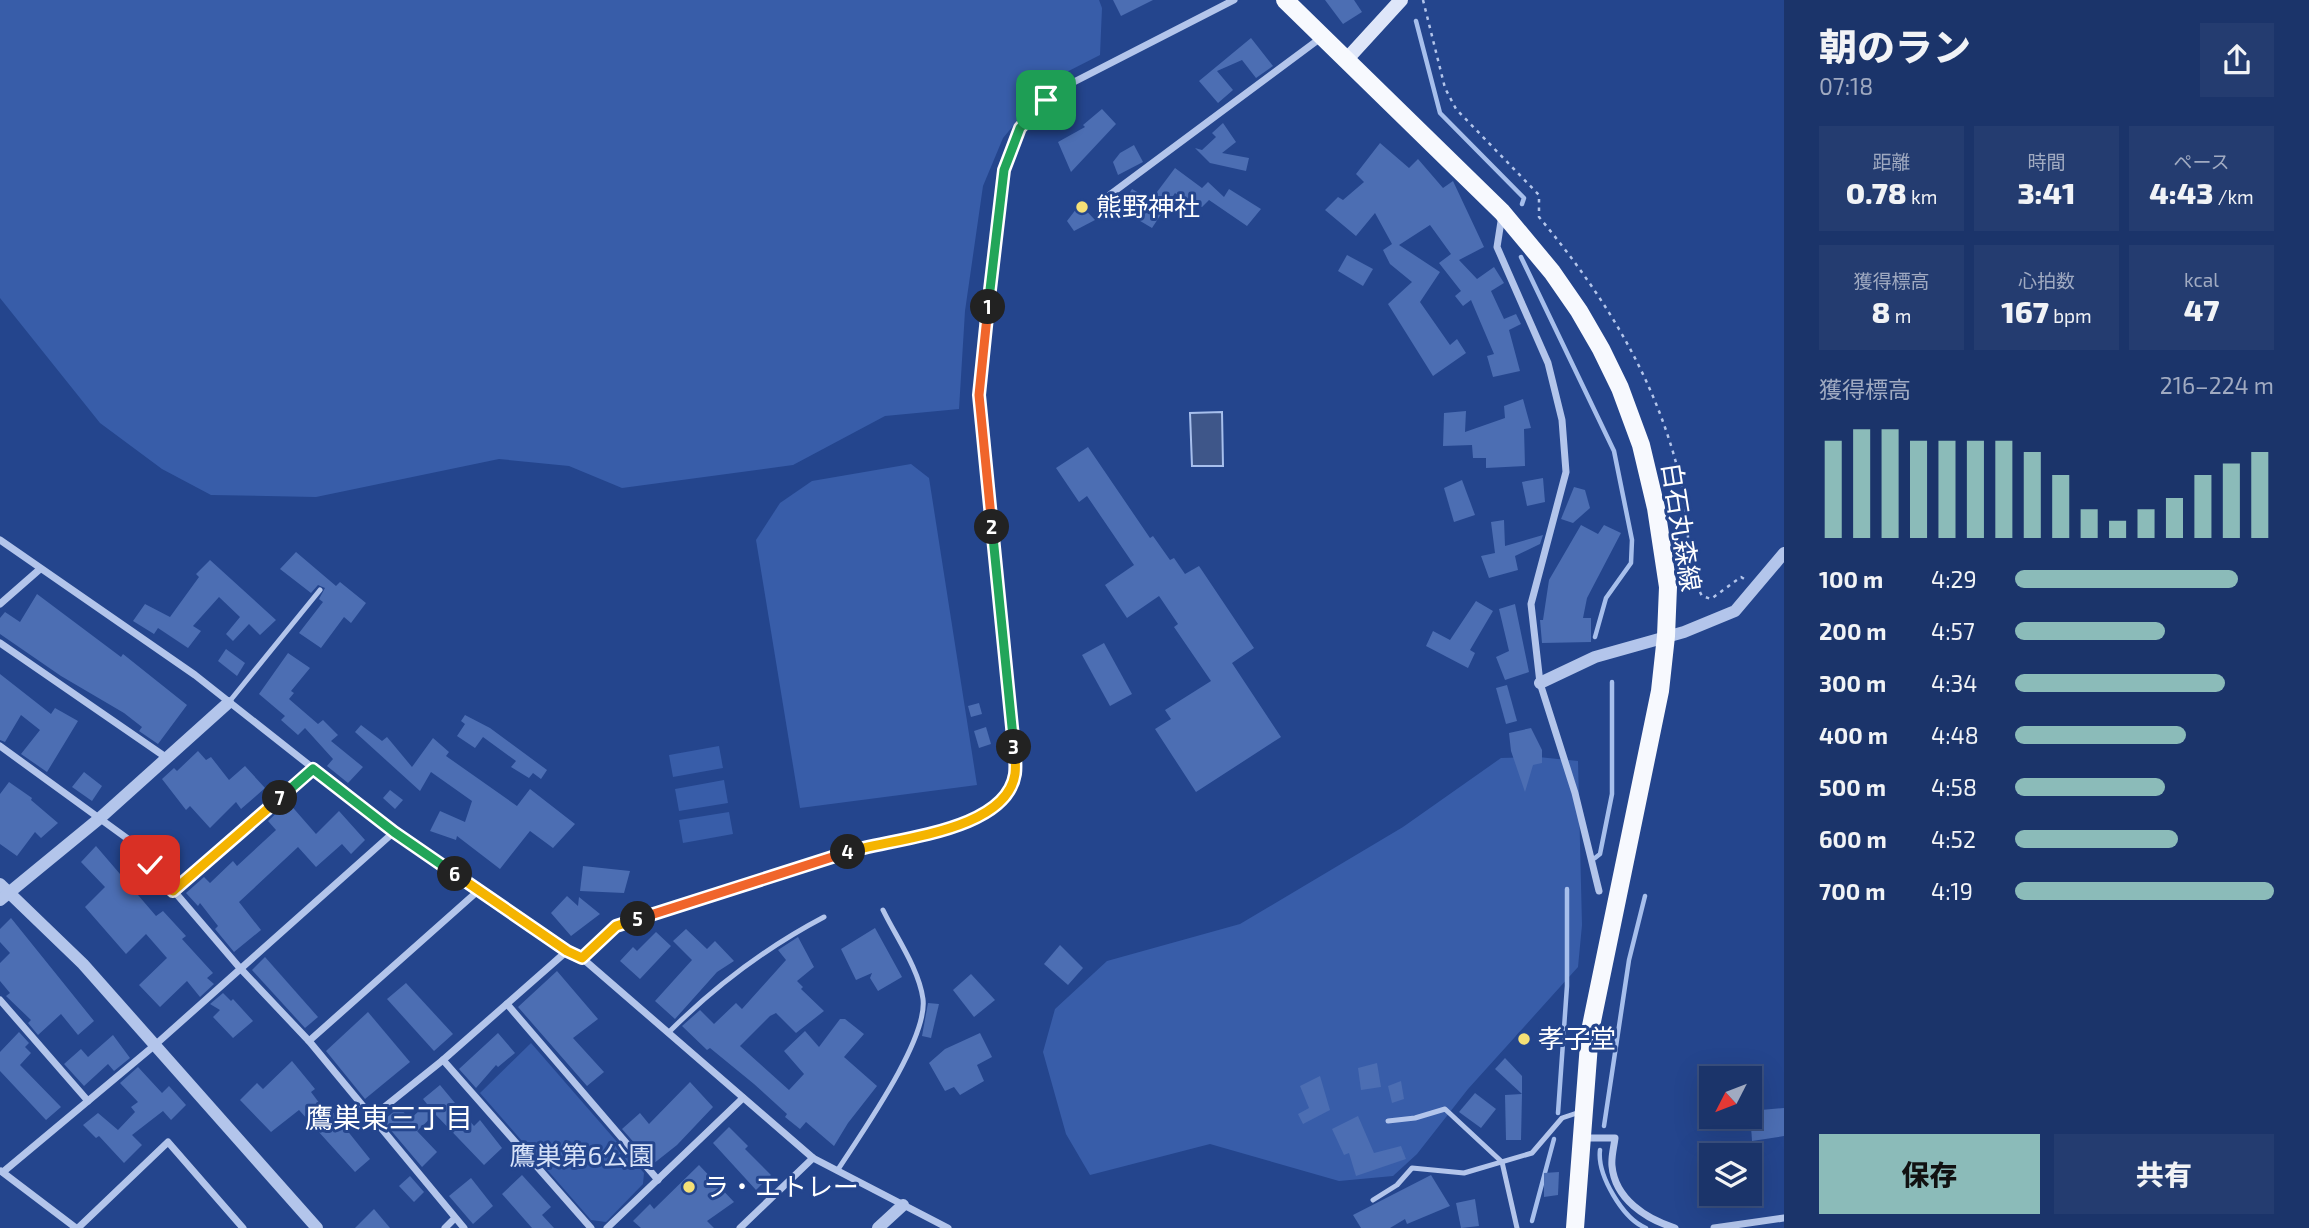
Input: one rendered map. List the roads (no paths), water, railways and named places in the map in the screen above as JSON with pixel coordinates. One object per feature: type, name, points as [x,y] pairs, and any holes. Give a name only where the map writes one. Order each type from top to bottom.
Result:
[{"type":"main road","name":"白石丸森線","points":[[1285,0],[1502,212],[1579,311],[1620,388],[1640,445],[1656,508],[1668,587],[1660,691],[1590,1031],[1575,1228]]},
{"type":"main road","points":[[1347,59],[1401,0]]},
{"type":"street","points":[[979,395],[1004,170],[1020,128],[1046,100],[1070,84],[1234,0]]},
{"type":"street","points":[[1104,199],[1324,36]]},
{"type":"street","points":[[1502,212],[1497,247],[1548,363],[1562,420],[1566,472],[1531,604],[1540,683],[1575,793],[1599,891]]},
{"type":"street","points":[[0,540],[195,675],[394,832],[567,951],[582,958],[813,1158],[948,1228]]},
{"type":"street","points":[[1540,683],[1595,657],[1666,636],[1735,611],[1784,553]]},
{"type":"street","points":[[0,604],[40,569]]},
{"type":"street","points":[[0,643],[168,758]]},
{"type":"street","points":[[0,900],[6,888],[100,818],[229,703]]},
{"type":"street","points":[[0,746],[132,842],[239,967],[309,1041],[464,1228]]},
{"type":"street","points":[[173,891],[313,769]]},
{"type":"street","points":[[582,958],[616,926],[861,848],[965,824],[1003,799],[1015,774]]},
{"type":"street","points":[[243,1228],[167,1142],[77,1228],[2,1171],[155,1045],[239,967],[394,832]]},
{"type":"street","points":[[6,888],[83,964],[317,1228]]},
{"type":"street","points":[[309,1041],[478,890]]},
{"type":"street","points":[[372,1117],[443,1060],[567,951]]},
{"type":"street","points":[[0,1000],[88,1101]]},
{"type":"street","points":[[507,1004],[658,1180]]},
{"type":"street","points":[[443,1060],[591,1228]]},
{"type":"street","points":[[607,1228],[743,1098]]},
{"type":"street","points":[[1582,1138],[1615,1138],[1612,1166],[1621,1191],[1638,1211],[1656,1222],[1675,1228]]},
{"type":"street","points":[[740,1228],[813,1158]]},
{"type":"street","points":[[878,1228],[904,1205]]},
{"type":"street","points":[[445,1228],[455,1218]]},
{"type":"street","points":[[1714,1228],[1784,1218]]},
{"type":"lane","points":[[979,395],[1015,774]]},
{"type":"lane","points":[[229,703],[320,590]]},
{"type":"lane","points":[[837,1171],[894,1078],[919,1030],[923,999],[910,964],[883,910]]},
{"type":"lane","points":[[668,1033],[730,976],[777,941],[824,918]]},
{"type":"lane","points":[[1388,1121],[1415,1118],[1445,1109],[1502,1162],[1517,1228]]},
{"type":"lane","points":[[1373,1200],[1397,1185],[1412,1168],[1464,1173],[1532,1153],[1562,1118],[1582,1111]]},
{"type":"waterway","points":[[1416,21],[1440,113],[1524,198],[1522,204]]},
{"type":"waterway","points":[[1521,257],[1614,451],[1632,540],[1631,563],[1606,598],[1595,637]]},
{"type":"waterway","points":[[1595,858],[1600,854],[1612,794],[1612,682]]},
{"type":"waterway","points":[[1558,1113],[1567,986],[1567,889]]},
{"type":"waterway","points":[[1604,1126],[1629,960],[1645,896]]},
{"type":"waterway","points":[[1532,1221],[1554,1139]]},
{"type":"waterway","points":[[1600,1150],[1603,1171],[1613,1195],[1629,1216],[1646,1228]]},
{"type":"place","name":"熊野神社","points":[[1082,207]]},
{"type":"place","name":"孝子堂","points":[[1524,1039]]},
{"type":"place","name":"ラ・エトレー","points":[[689,1187]]},
{"type":"district","name":"鷹巣東三丁目","points":[[389,1118]]},
{"type":"park label","name":"鷹巣第6公園","points":[[582,1156]]}]
